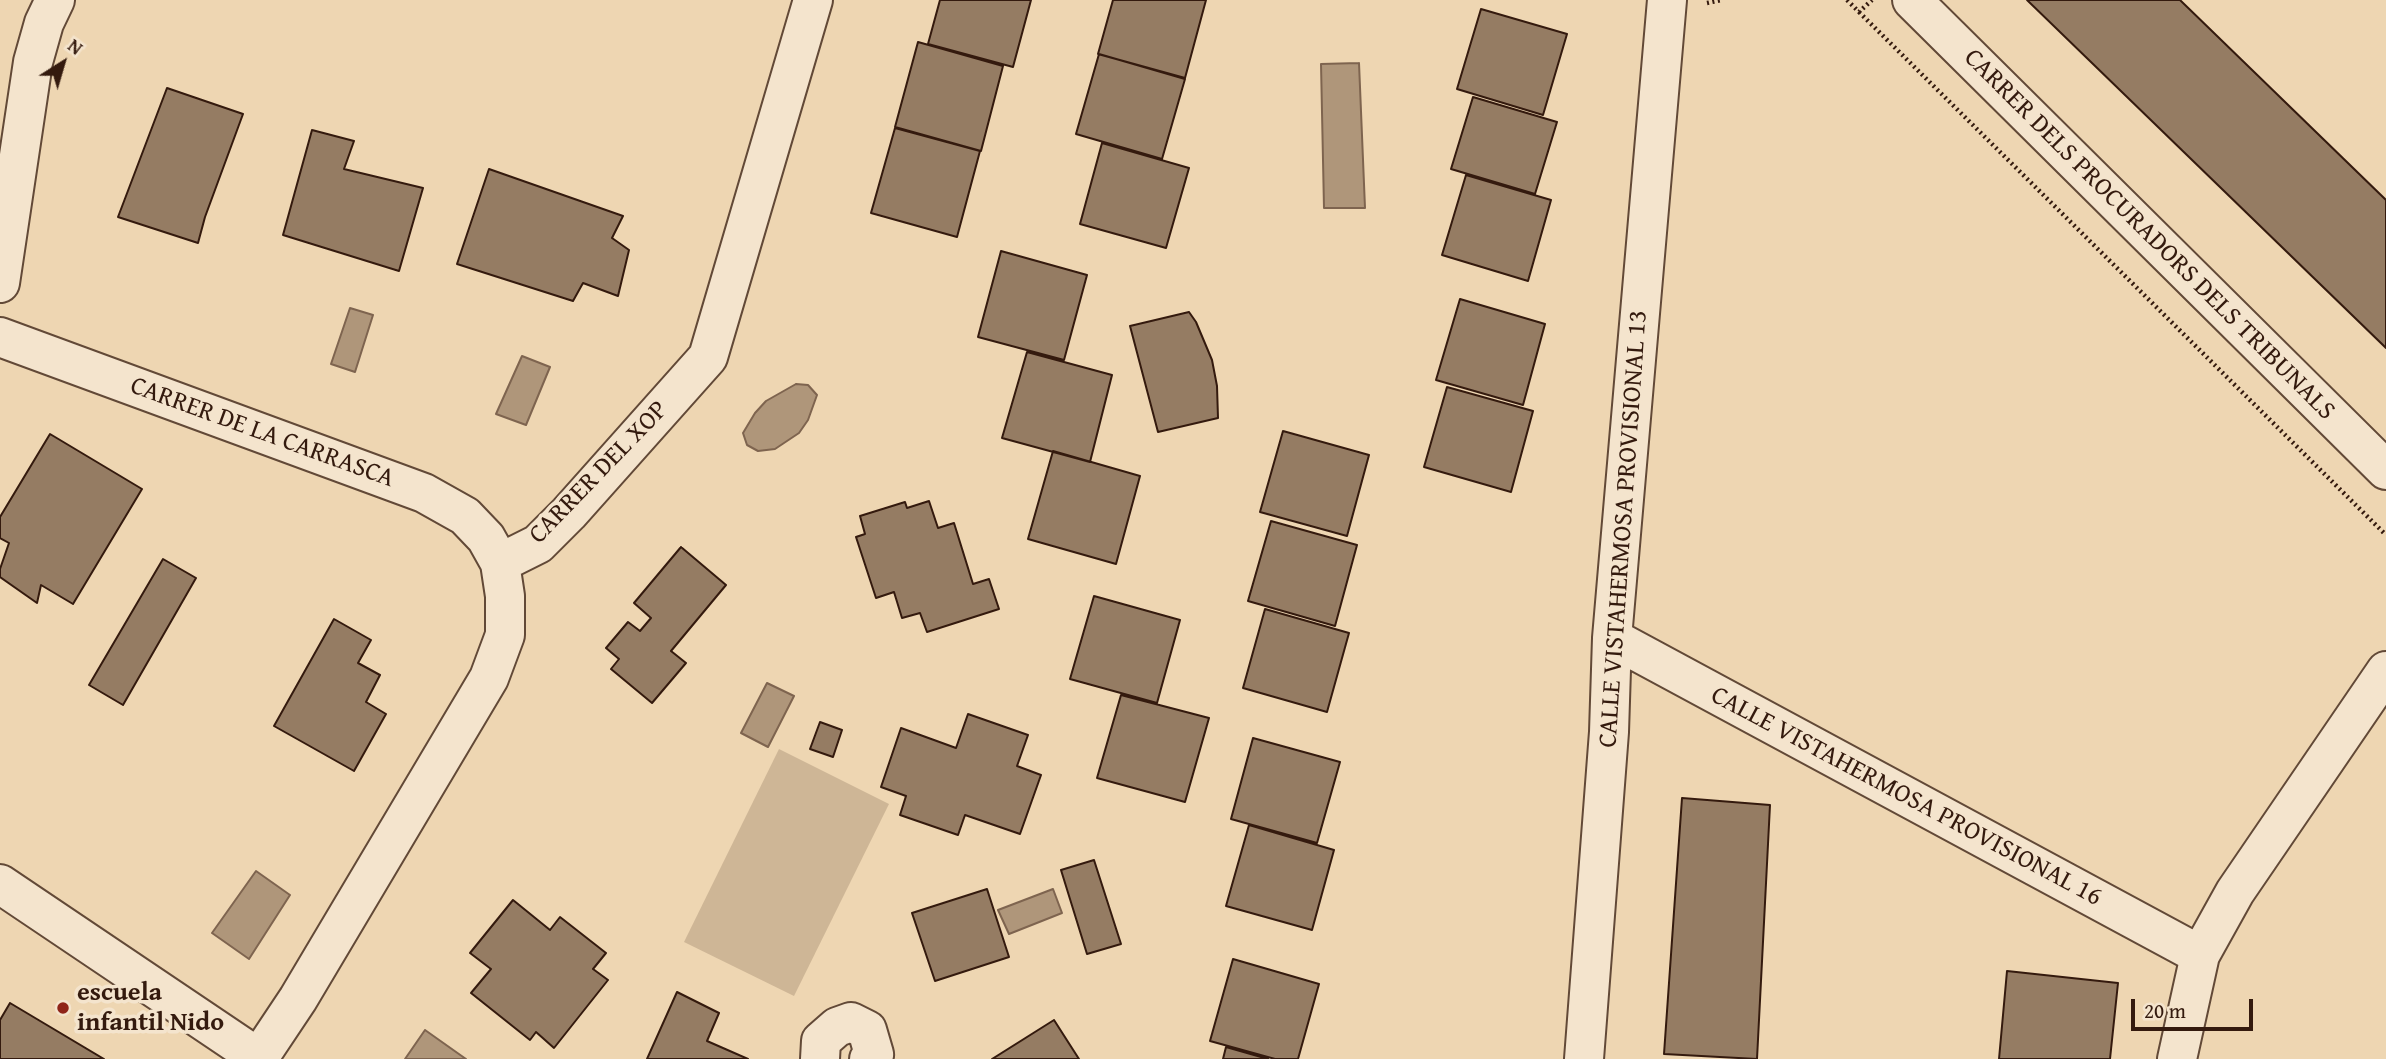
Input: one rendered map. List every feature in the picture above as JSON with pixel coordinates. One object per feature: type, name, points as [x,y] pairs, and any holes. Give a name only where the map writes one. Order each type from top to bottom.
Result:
[{"type":"street","points":[[0,283],[33,62],[44,23],[55,0]]},
{"type":"street","name":"CARRER DEL XOP","points":[[500,563],[538,544],[708,357],[813,0]]},
{"type":"street","name":"CALLE VISTAHERMOSA PROVISIONAL 13","points":[[1584,1059],[1609,733],[1612,638],[1667,0]]},
{"type":"street","name":"CARRER DELS PROCURADORS DELS TRIBUNALS","points":[[1912,0],[2386,470]]},
{"type":"street","name":"CARRER DE LA CARRASCA","points":[[0,337],[424,493],[465,516],[486,538],[500,563]]},
{"type":"street","points":[[0,884],[259,1059],[305,988],[489,678],[505,635],[505,596],[500,563]]},
{"type":"street","name":"CALLE VISTAHERMOSA PROVISIONAL 16","points":[[1612,638],[2200,955]]},
{"type":"street","points":[[2177,1059],[2200,955],[2235,892],[2386,671]]},
{"type":"street","points":[[820,1059],[821,1041],[837,1027],[851,1022],[867,1030],[874,1054],[869,1059]]},
{"type":"path","points":[[1847,0],[2386,535]]},
{"type":"path","points":[[1859,12],[1872,0]]},
{"type":"shaded area","points":[[1359,63],[1365,208],[1324,208],[1321,64]]},
{"type":"shaded area","points":[[350,308],[373,315],[355,372],[331,364]]},
{"type":"shaded area","points":[[522,356],[550,367],[526,425],[496,414]]},
{"type":"shaded area","points":[[796,384],[808,385],[817,395],[808,420],[799,433],[775,449],[758,451],[747,445],[743,433],[755,413],[766,401]]},
{"type":"shaded area","points":[[767,683],[794,696],[768,747],[741,733]]},
{"type":"shaded area","points":[[779,749],[889,804],[794,996],[684,942]]},
{"type":"shaded area","points":[[256,871],[290,895],[249,959],[212,933]]},
{"type":"shaded area","points":[[1053,889],[1062,913],[1009,934],[998,910]]},
{"type":"shaded area","points":[[425,1030],[466,1059],[405,1059]]},
{"type":"building","points":[[940,0],[1031,0],[1013,67],[928,44]]},
{"type":"building","points":[[1113,0],[1206,0],[1185,78],[1098,54]]},
{"type":"building","points":[[2027,0],[2180,0],[2386,200],[2386,348]]},
{"type":"building","points":[[1481,9],[1567,34],[1543,115],[1457,89]]},
{"type":"building","points":[[918,42],[1003,66],[981,151],[895,127]]},
{"type":"building","points":[[1099,54],[1185,79],[1162,159],[1076,134]]},
{"type":"building","points":[[167,88],[243,114],[198,243],[118,217]]},
{"type":"building","points":[[1473,97],[1557,122],[1535,194],[1451,169]]},
{"type":"building","points":[[895,128],[980,151],[957,237],[871,213]]},
{"type":"building","points":[[312,130],[354,141],[344,169],[423,188],[399,271],[283,235]]},
{"type":"building","points":[[1102,143],[1189,168],[1166,248],[1080,224]]},
{"type":"building","points":[[489,169],[623,216],[612,238],[629,250],[618,296],[583,283],[573,301],[457,264]]},
{"type":"building","points":[[1466,175],[1551,200],[1528,281],[1442,255]]},
{"type":"building","points":[[1001,251],[1087,275],[1064,360],[978,337]]},
{"type":"building","points":[[1460,299],[1545,324],[1523,405],[1436,380]]},
{"type":"building","points":[[1189,312],[1212,360],[1217,386],[1218,418],[1158,432],[1130,326]]},
{"type":"building","points":[[1027,352],[1112,375],[1090,462],[1002,438]]},
{"type":"building","points":[[1447,387],[1533,411],[1511,492],[1424,467]]},
{"type":"building","points":[[1283,431],[1369,455],[1347,536],[1260,512]]},
{"type":"building","points":[[50,434],[142,489],[73,604],[41,585],[37,603],[0,577],[9,543],[0,538],[0,517]]},
{"type":"building","points":[[1053,451],[1140,476],[1116,564],[1028,539]]},
{"type":"building","points":[[929,501],[938,528],[954,523],[973,584],[989,579],[999,609],[927,632],[920,613],[902,618],[894,592],[876,598],[856,537],[865,534],[860,516],[905,502],[907,508]]},
{"type":"building","points":[[1271,521],[1357,545],[1335,626],[1248,601]]},
{"type":"building","points":[[681,547],[726,585],[671,651],[686,663],[652,703],[611,669],[619,659],[606,648],[628,622],[640,631],[651,618],[634,603]]},
{"type":"building","points":[[163,559],[196,578],[123,705],[89,685]]},
{"type":"building","points":[[1094,596],[1180,620],[1157,703],[1070,679]]},
{"type":"building","points":[[1265,609],[1349,633],[1327,712],[1243,688]]},
{"type":"building","points":[[334,619],[371,640],[358,663],[380,675],[366,702],[386,714],[354,771],[274,726]]},
{"type":"building","points":[[1121,695],[1209,718],[1185,802],[1097,778]]},
{"type":"building","points":[[968,714],[1028,735],[1017,766],[1041,775],[1020,834],[965,815],[958,835],[900,815],[906,796],[881,787],[901,728],[956,748]]},
{"type":"building","points":[[820,722],[842,730],[833,757],[810,749]]},
{"type":"building","points":[[1253,738],[1340,762],[1317,843],[1231,819]]},
{"type":"building","points":[[1682,798],[1770,805],[1757,1059],[1664,1054]]},
{"type":"building","points":[[1249,825],[1334,850],[1312,930],[1226,906]]},
{"type":"building","points":[[1094,860],[1121,944],[1087,954],[1061,870]]},
{"type":"building","points":[[987,889],[1009,957],[935,981],[912,913]]},
{"type":"building","points":[[513,900],[550,930],[560,917],[606,953],[593,969],[608,980],[554,1048],[536,1032],[530,1040],[471,993],[491,969],[470,953]]},
{"type":"building","points":[[1233,959],[1319,984],[1298,1059],[1275,1059],[1210,1041]]},
{"type":"building","points":[[2007,971],[2118,983],[2110,1059],[1999,1059]]},
{"type":"building","points":[[677,992],[719,1013],[707,1041],[748,1059],[647,1059]]},
{"type":"building","points":[[10,1003],[104,1059],[0,1059],[0,1020]]},
{"type":"building","points":[[1054,1020],[1079,1059],[992,1059]]},
{"type":"building","points":[[1226,1047],[1268,1059],[1223,1059]]},
{"type":"place","name":"escuela infantil Nido","points":[[63,1008]]}]
